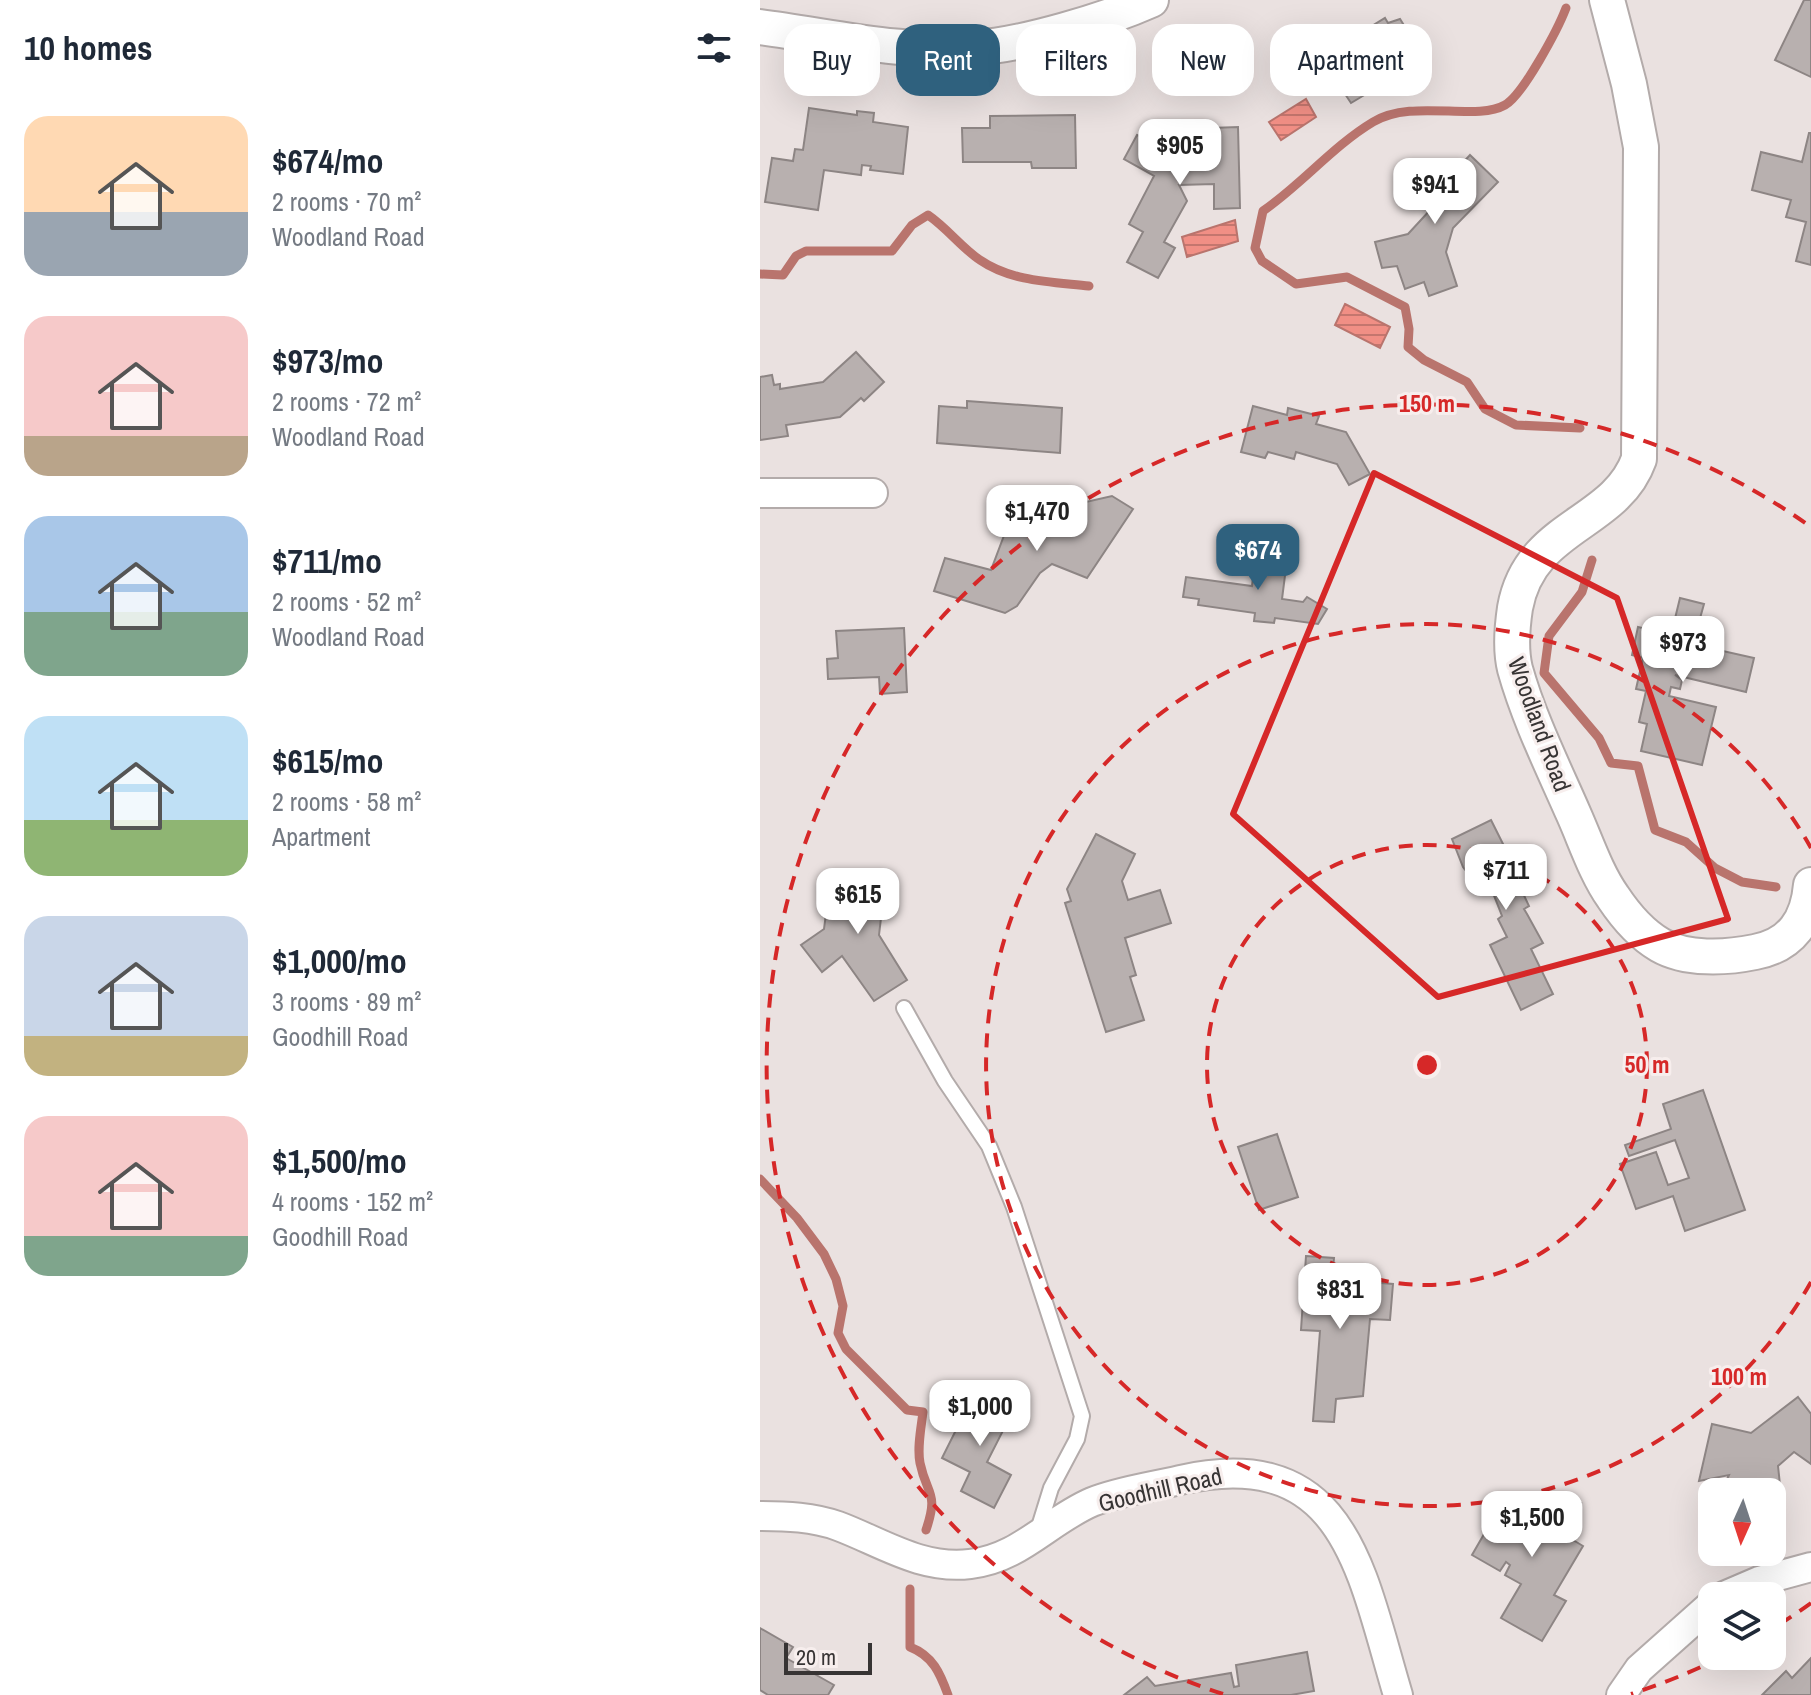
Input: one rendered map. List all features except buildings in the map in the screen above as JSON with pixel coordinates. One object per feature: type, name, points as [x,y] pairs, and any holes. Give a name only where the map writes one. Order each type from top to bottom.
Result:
[{"type":"street","points":[[760,27],[910,47],[975,48],[1038,35],[1151,0]]},
{"type":"street","name":"Woodland Road","points":[[1613,2],[1641,147],[1639,459],[1624,487],[1545,546],[1533,562],[1516,605],[1512,633],[1515,667],[1537,730],[1605,884],[1627,915],[1661,946],[1689,953],[1732,957],[1764,950],[1783,942],[1799,928],[1809,907],[1811,885]]},
{"type":"street","points":[[760,493],[873,493]]},
{"type":"street","name":"Goodhill Road","points":[[760,1516],[835,1525],[918,1560],[986,1562],[1008,1556],[1090,1503],[1216,1472],[1266,1476],[1292,1484],[1331,1519],[1357,1560],[1398,1695]]},
{"type":"street","points":[[1757,1582],[1811,1567]]},
{"type":"street","points":[[1621,1695],[1639,1669],[1698,1616]]},
{"type":"lane","points":[[904,1008],[945,1081],[989,1146],[1014,1207],[1082,1416],[1077,1439],[1051,1488],[1036,1538]]},
{"type":"highlighted area","points":[[1374,473],[1617,598],[1728,919],[1438,997],[1233,814]]},
{"type":"shaded area","points":[[1306,99],[1316,117],[1281,140],[1269,122]]},
{"type":"shaded area","points":[[1235,220],[1238,241],[1187,257],[1182,237]]},
{"type":"shaded area","points":[[1345,304],[1390,327],[1380,348],[1335,325]]},
{"type":"waterway","points":[[1566,8],[1530,75],[1505,105],[1492,110],[1406,112],[1373,122],[1344,142],[1263,211],[1255,248],[1262,261],[1296,284],[1347,277],[1405,307],[1408,347],[1424,360],[1467,382],[1485,409],[1516,425],[1580,428]]},
{"type":"waterway","points":[[760,274],[783,275],[796,256],[806,251],[892,251],[912,225],[928,215],[974,255],[1005,273],[1033,280],[1089,286]]},
{"type":"waterway","points":[[1592,560],[1582,592],[1549,636],[1544,673],[1599,738],[1611,763],[1638,766],[1655,830],[1686,842],[1715,868],[1742,882],[1776,887]]},
{"type":"waterway","points":[[760,1179],[797,1218],[824,1254],[836,1279],[843,1306],[838,1333],[846,1349],[907,1410],[923,1412],[919,1457],[932,1501],[926,1530]]},
{"type":"waterway","points":[[910,1589],[910,1647],[925,1655],[935,1666],[948,1695]]}]
